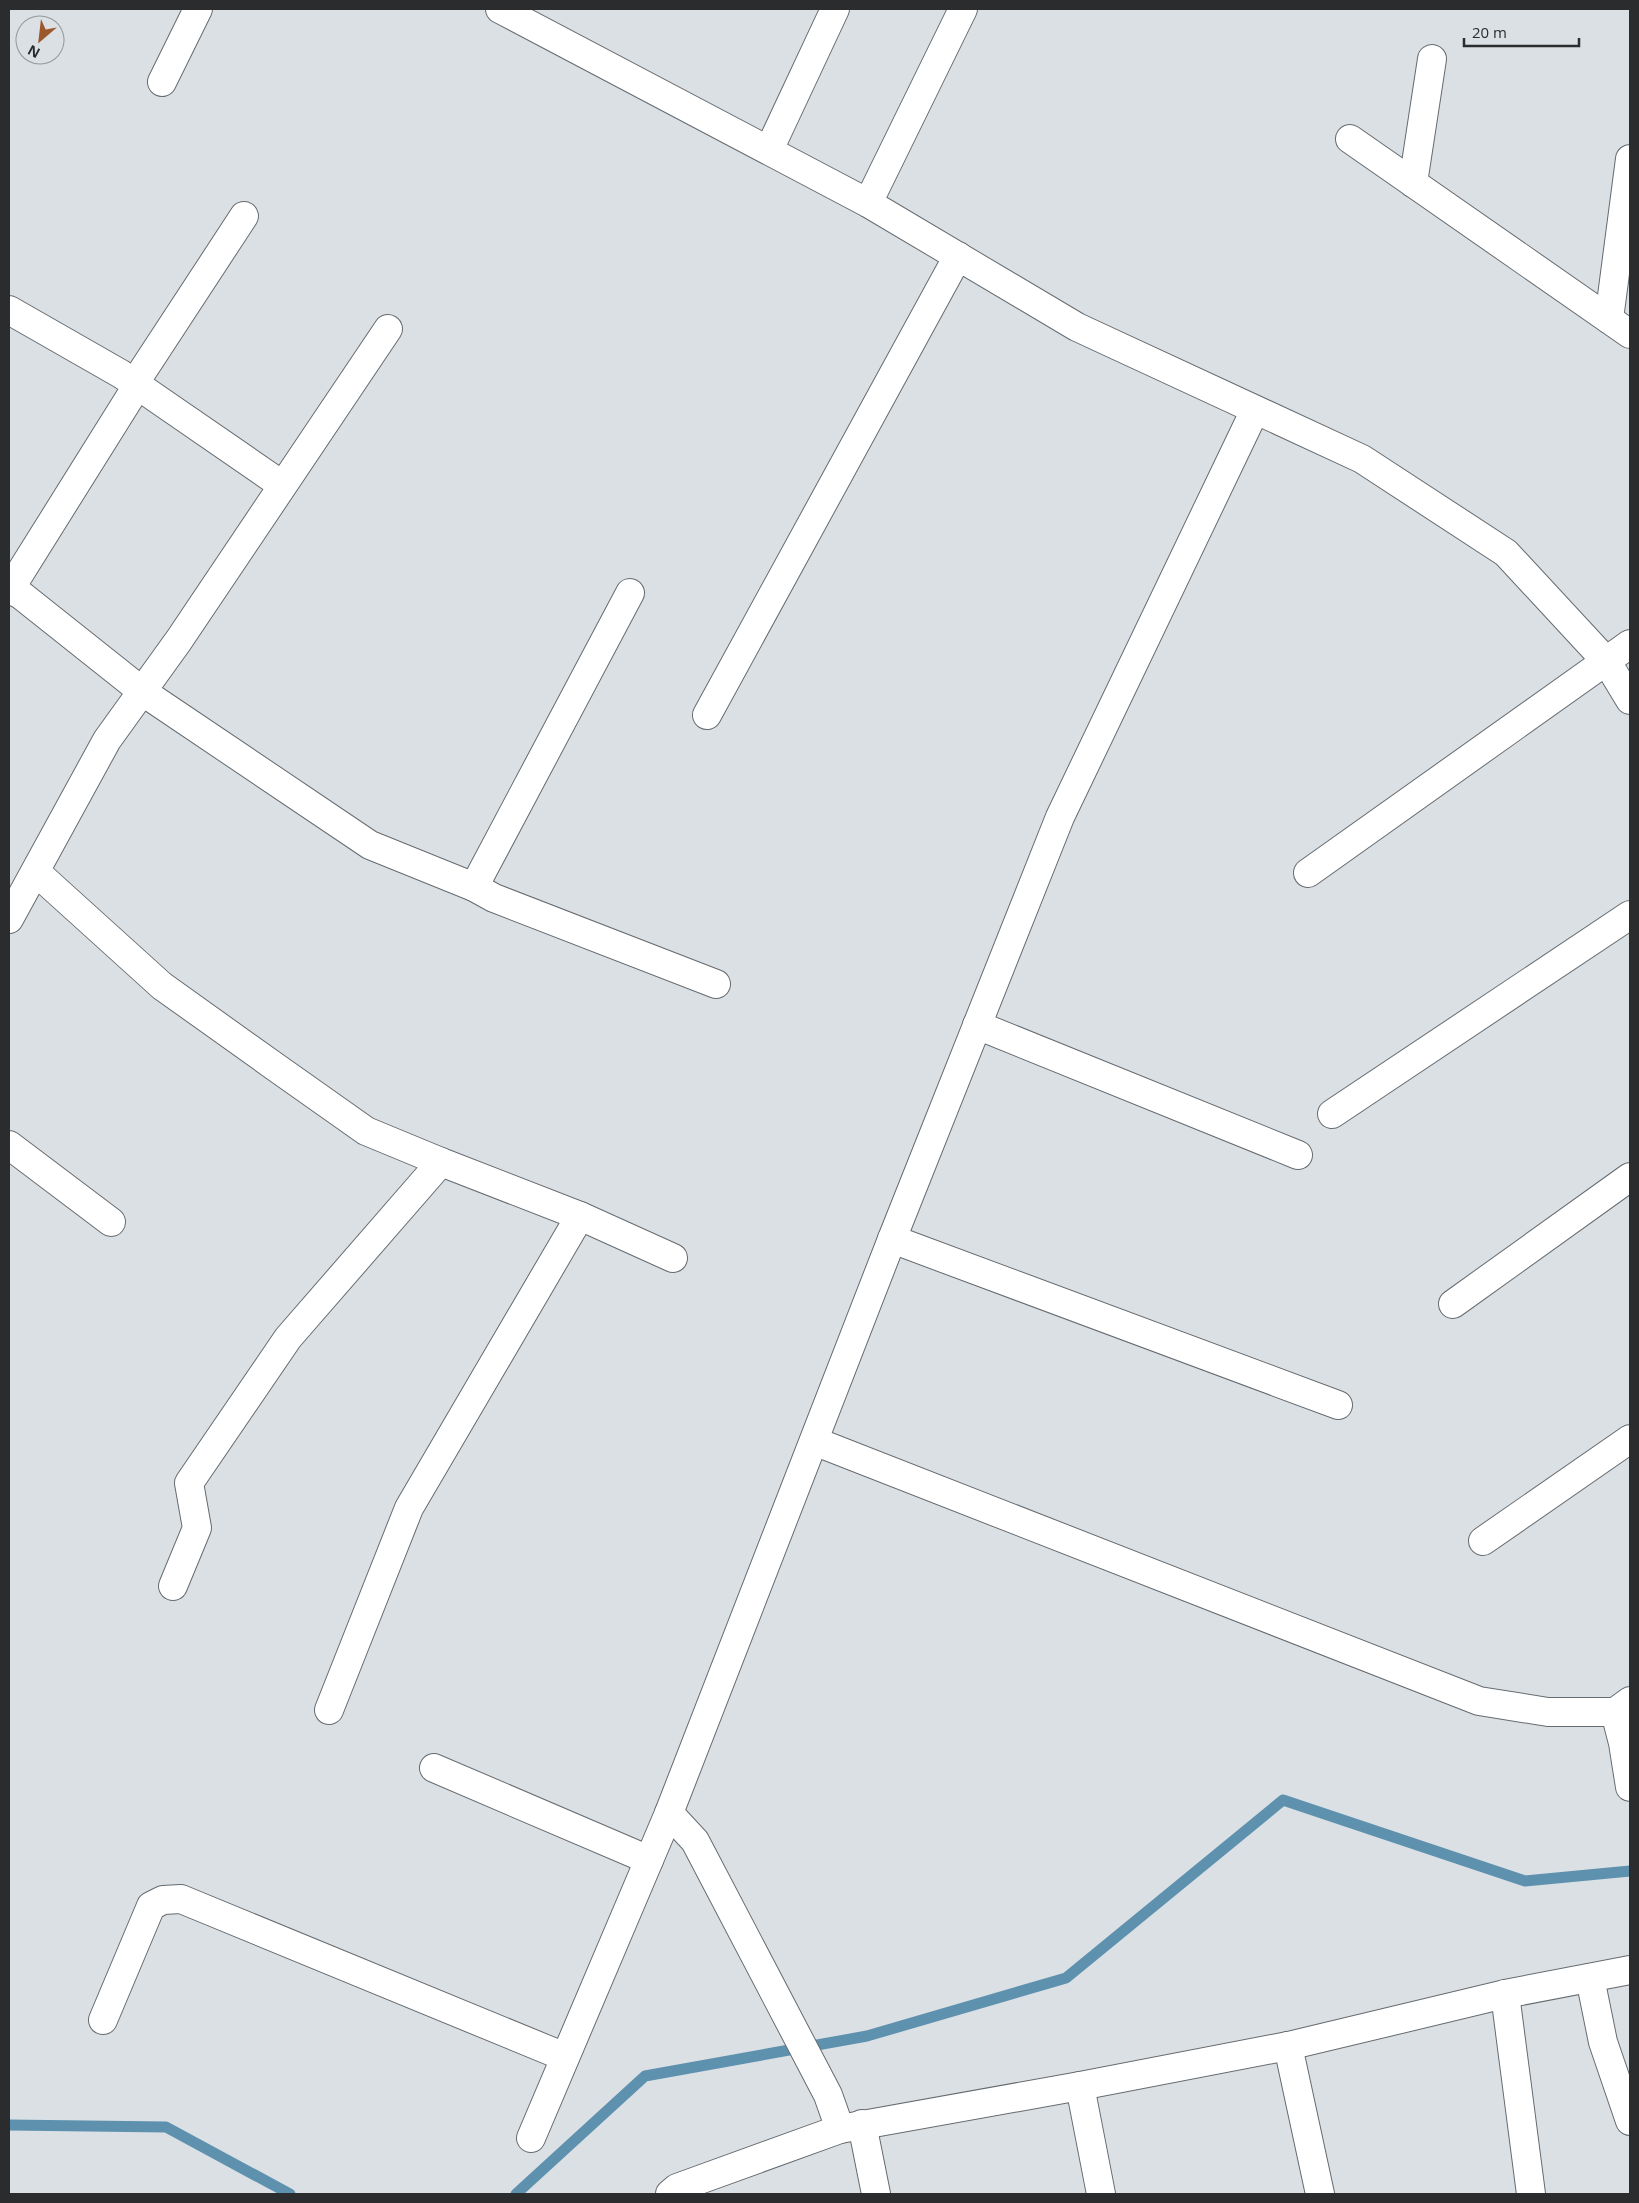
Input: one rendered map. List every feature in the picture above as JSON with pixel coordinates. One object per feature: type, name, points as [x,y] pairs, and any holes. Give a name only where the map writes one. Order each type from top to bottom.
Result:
[{"type":"street","points":[[162,82],[198,9]]},
{"type":"street","points":[[500,9],[868,203],[1077,327],[1362,459],[1506,553],[1607,662],[1630,700]]},
{"type":"street","points":[[769,150],[835,9]]},
{"type":"street","points":[[868,203],[963,9]]},
{"type":"street","points":[[1413,183],[1432,59]]},
{"type":"street","points":[[1350,139],[1619,327]]},
{"type":"street","points":[[1619,327],[1630,158]]},
{"type":"street","points":[[244,216],[9,589],[21,595],[143,692],[370,845],[474,887],[494,898],[716,984]]},
{"type":"street","points":[[707,715],[958,256]]},
{"type":"street","points":[[9,310],[136,385],[282,485]]},
{"type":"street","points":[[9,919],[107,740],[143,692],[388,329]]},
{"type":"street","points":[[531,2138],[669,1812],[892,1239],[1060,817],[1255,410]]},
{"type":"street","points":[[474,887],[630,593]]},
{"type":"street","points":[[1308,873],[1630,644]]},
{"type":"street","points":[[36,872],[162,986],[366,1131],[580,1216],[673,1258]]},
{"type":"street","points":[[1332,1114],[1630,915]]},
{"type":"street","points":[[977,1026],[1298,1155]]},
{"type":"street","points":[[9,1144],[111,1222]]},
{"type":"street","points":[[173,1586],[197,1528],[189,1483],[288,1338],[441,1162]]},
{"type":"street","points":[[1453,1304],[1630,1177]]},
{"type":"street","points":[[329,1710],[409,1508],[580,1216]]},
{"type":"street","points":[[892,1239],[1338,1405]]},
{"type":"street","points":[[1483,1541],[1630,1439]]},
{"type":"street","points":[[814,1441],[1479,1701],[1548,1712],[1623,1707],[1623,1744],[1630,1787]]},
{"type":"street","points":[[434,1768],[649,1860]]},
{"type":"street","points":[[669,1812],[695,1840],[828,2095],[851,2126],[876,2194]]},
{"type":"street","points":[[103,2020],[151,1906],[163,1900],[181,1899],[565,2057]]},
{"type":"street","points":[[670,2194],[677,2188],[851,2126],[1080,2086],[1288,2046],[1505,1994],[1630,1970]]},
{"type":"street","points":[[1590,1978],[1603,2042],[1630,2121]]},
{"type":"street","points":[[1505,1994],[1531,2194]]},
{"type":"street","points":[[1288,2046],[1320,2194]]},
{"type":"street","points":[[1080,2086],[1101,2194]]},
{"type":"waterway","points":[[516,2194],[645,2076],[867,2036],[1066,1978],[1283,1800],[1525,1881],[1630,1871]]},
{"type":"waterway","points":[[9,2125],[166,2127],[290,2194]]}]
